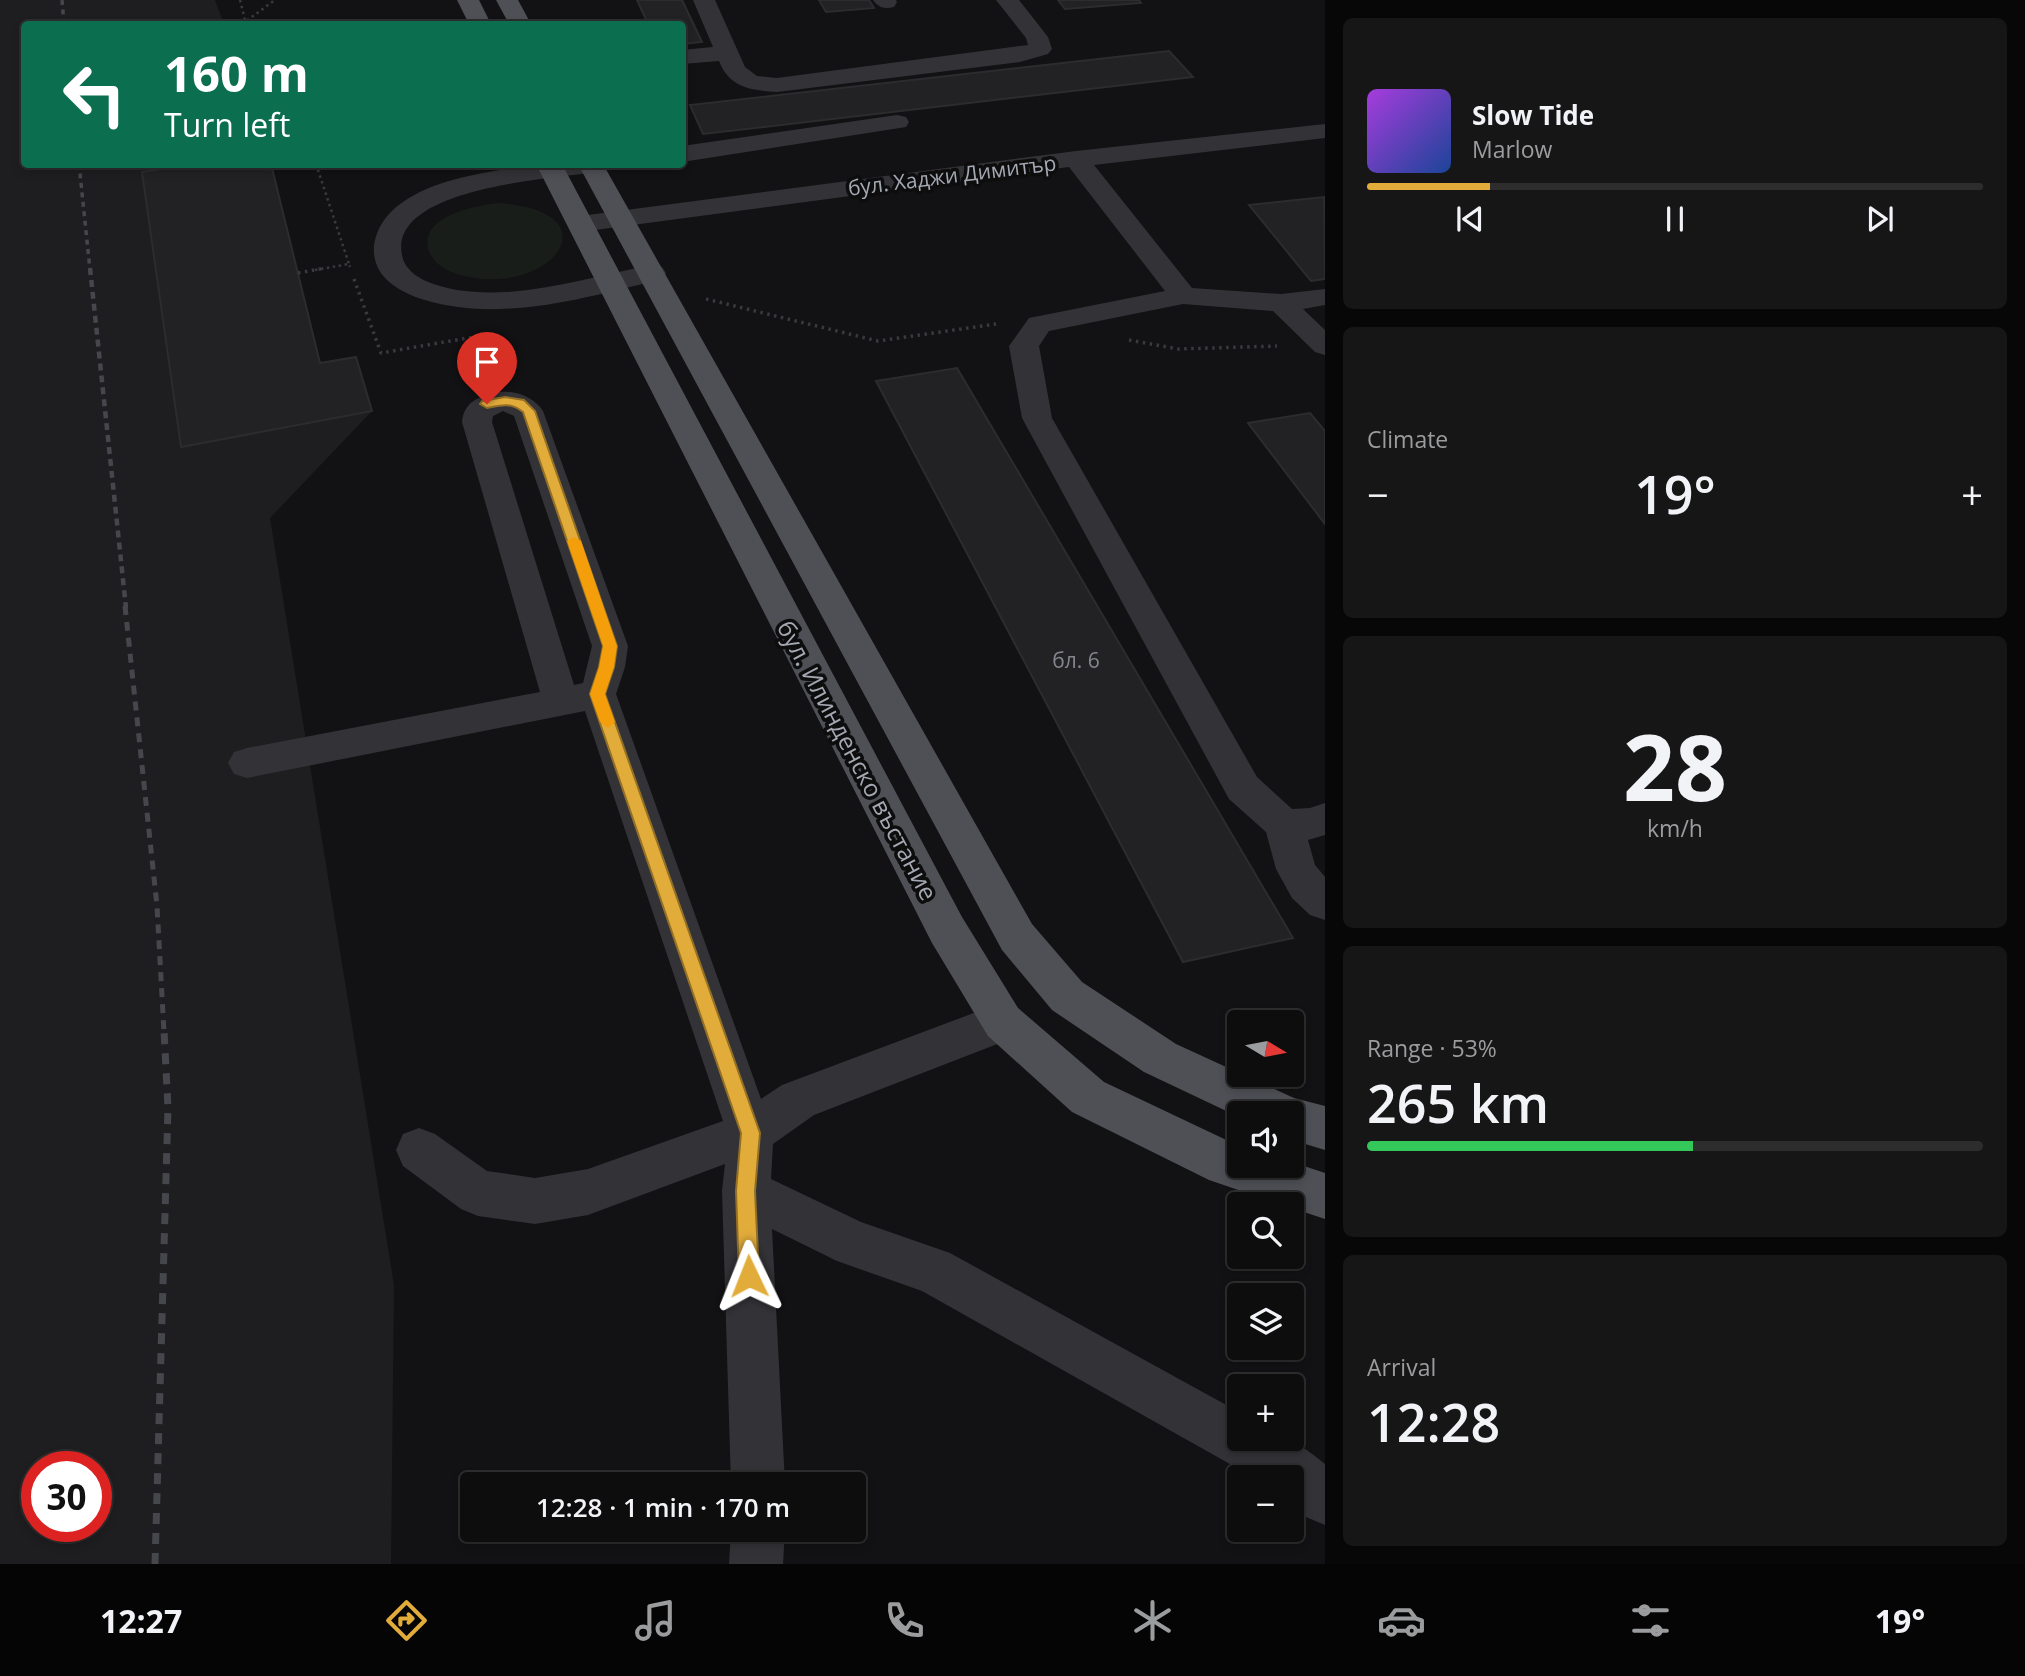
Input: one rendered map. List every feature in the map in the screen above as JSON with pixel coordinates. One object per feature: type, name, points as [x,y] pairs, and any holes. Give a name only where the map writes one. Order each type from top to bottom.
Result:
[{"type":"main road","points":[[468,0],[478,21]]},
{"type":"main road","points":[[507,0],[518,21]]},
{"type":"main road","name":"бул. Илинденско въстание","points":[[551,168],[947,930],[1003,1022],[1088,1097],[1225,1164],[1325,1196]]},
{"type":"main road","points":[[592,168],[1017,937],[1067,996],[1160,1058],[1253,1101]]},
{"type":"main road","points":[[1304,1122],[1325,1128]]},
{"type":"street","points":[[704,0],[735,71],[751,83],[776,85],[1020,55],[1040,49],[1037,37],[1007,0]]},
{"type":"street","points":[[686,57],[725,53]]},
{"type":"street","points":[[684,178],[897,122]]},
{"type":"street","name":"бул. Хаджи Димитър","points":[[580,224],[619,218],[684,178],[1076,159],[1325,131]]},
{"type":"street","points":[[1076,159],[1183,296]]},
{"type":"street","points":[[551,168],[462,187],[425,199],[398,219],[386,243],[392,269],[412,286],[449,298],[480,302],[523,298],[652,273]]},
{"type":"street","points":[[1325,297],[1281,303],[1183,296],[1039,324],[1024,346],[1037,418],[1243,788],[1265,811],[1284,825],[1310,826],[1325,819]]},
{"type":"street","points":[[1281,303],[1325,346]]},
{"type":"street","points":[[247,763],[580,698],[607,667],[610,646],[528,411],[520,403],[505,401],[487,404],[478,412],[477,422],[580,698],[750,1133],[746,1191],[759,1435],[758,1472]]},
{"type":"street","points":[[1284,825],[1292,861],[1304,887],[1325,903]]},
{"type":"street","points":[[419,1150],[478,1193],[535,1201],[588,1192],[750,1133],[798,1100],[1003,1022]]},
{"type":"street","points":[[746,1191],[854,1244],[933,1270],[1289,1468],[1325,1498]]},
{"type":"street","points":[[756,1564],[757,1542]]},
{"type":"path","points":[[240,0],[244,21]]},
{"type":"path","points":[[249,21],[275,0]]},
{"type":"path","points":[[317,168],[349,264]]},
{"type":"shaded area","points":[[0,0],[215,0],[223,21],[21,21],[21,168],[272,168],[320,363],[356,357],[372,411],[270,518],[394,1285],[391,1564],[0,1564]]},
{"type":"shaded area","points":[[497,203],[535,209],[556,221],[563,236],[557,252],[542,266],[518,276],[488,279],[454,273],[434,260],[429,252],[428,237],[441,220],[464,210]]},
{"type":"building","points":[[637,0],[682,0],[702,42],[686,44],[686,21],[647,21]]},
{"type":"building","points":[[819,0],[869,0],[874,8],[826,12]]},
{"type":"building","points":[[1058,0],[1139,0],[1141,3],[1065,9]]},
{"type":"building","points":[[1169,51],[1193,77],[703,134],[690,105]]},
{"type":"building","points":[[168,168],[272,168],[320,363],[356,357],[372,411],[181,447],[142,172]]},
{"type":"building","points":[[1324,197],[1325,279],[1311,281],[1249,205]]},
{"type":"building","points":[[957,368],[1293,938],[1183,962],[876,381]]},
{"type":"building","points":[[1310,413],[1325,431],[1325,524],[1248,423]]},
{"type":"railway","points":[[62,0],[64,21]]},
{"type":"railway","points":[[79,168],[90,270]]},
{"type":"railway","points":[[90,268],[126,608]]},
{"type":"railway","points":[[125,606],[157,906],[164,1032]]},
{"type":"railway","points":[[155,1564],[168,1108],[164,1030]]},
{"type":"slow traffic","points":[[574,541],[610,646],[607,667],[598,694],[608,722]]},
{"type":"route","points":[[487,404],[505,401],[520,403],[528,411],[610,646],[607,667],[598,694],[750,1133],[746,1191],[749,1276]]}]
